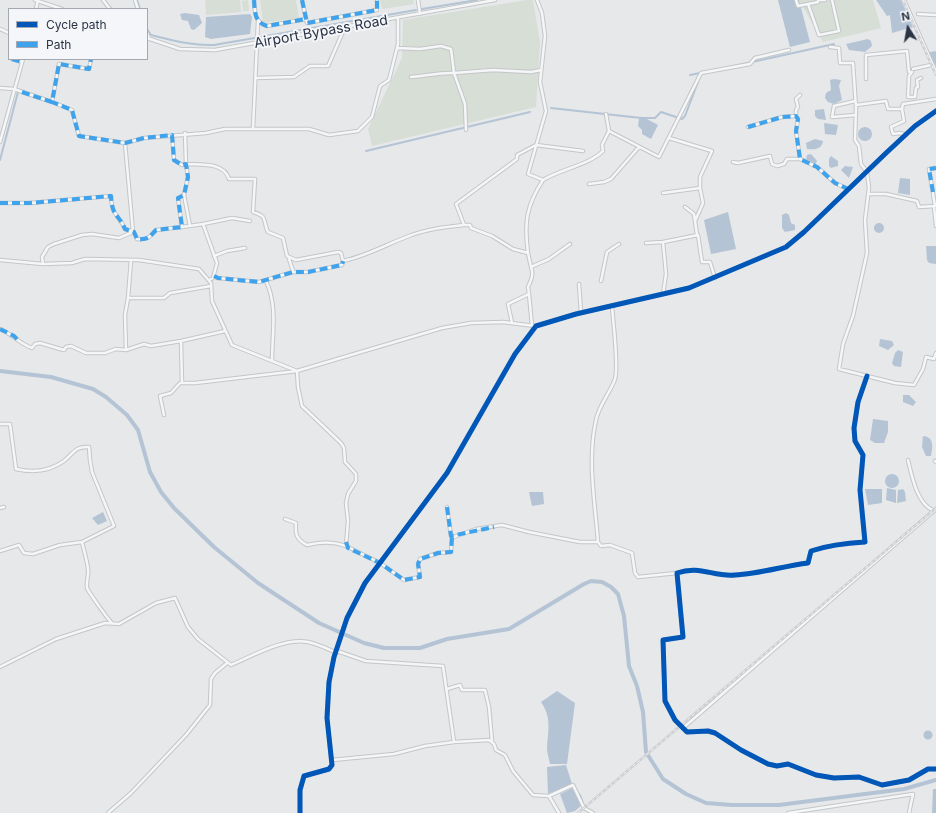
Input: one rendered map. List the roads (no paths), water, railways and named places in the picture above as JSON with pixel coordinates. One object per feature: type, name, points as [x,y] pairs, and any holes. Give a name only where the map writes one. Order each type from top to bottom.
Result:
[{"type":"street","points":[[37,0],[59,8]]},
{"type":"street","points":[[103,0],[109,8]]},
{"type":"street","points":[[253,129],[258,21],[255,14],[254,0]]},
{"type":"street","points":[[302,0],[306,19]]},
{"type":"street","points":[[258,21],[268,26],[306,19],[307,22],[377,10],[377,0]]},
{"type":"street","points":[[418,0],[420,14]]},
{"type":"street","name":"Airport Bypass Road","points":[[148,38],[180,49],[202,51],[256,43],[495,0]]},
{"type":"street","points":[[537,0],[542,13],[545,36],[540,88],[546,111],[528,174],[542,180]]},
{"type":"street","points":[[796,0],[798,6],[825,0]]},
{"type":"street","points":[[808,4],[819,35],[839,31],[832,0]]},
{"type":"street","points":[[904,0],[936,72]]},
{"type":"street","points":[[918,14],[936,15]]},
{"type":"street","points":[[0,88],[14,89],[72,110],[78,136],[125,143],[144,138],[185,133],[206,133],[225,129],[309,129],[330,134],[358,131],[372,117],[380,86],[389,80],[398,48],[398,18]]},
{"type":"street","points":[[255,78],[294,77],[310,66],[328,66],[345,27]]},
{"type":"street","points":[[398,48],[420,49],[441,46],[451,49],[454,73],[465,104],[466,130]]},
{"type":"street","points":[[830,47],[839,48],[840,63],[853,64],[856,105],[855,140],[859,146],[861,164],[866,172],[869,188],[865,220],[867,253],[853,316],[843,344],[839,369],[895,383],[914,385],[923,369],[926,357],[935,359],[936,353]]},
{"type":"street","points":[[610,131],[660,157],[701,73],[750,64],[755,58],[789,50]]},
{"type":"street","points":[[866,79],[866,55],[907,51],[909,72],[912,72],[909,76],[908,97],[915,97],[916,88],[918,87],[917,80]]},
{"type":"street","points":[[0,142],[23,60]]},
{"type":"street","points":[[52,102],[59,64],[89,69],[91,60]]},
{"type":"street","points":[[913,69],[931,65]]},
{"type":"street","points":[[411,77],[437,75],[440,72],[454,73],[493,70],[531,72],[541,70]]},
{"type":"street","points":[[909,76],[917,80],[921,78]]},
{"type":"street","points":[[800,95],[796,99],[798,107],[796,110],[796,116],[798,119],[796,131],[800,159]]},
{"type":"street","points":[[906,135],[900,133],[893,134],[891,127],[904,121],[902,109],[903,104],[936,99]]},
{"type":"street","points":[[855,101],[834,106],[832,117],[856,115]]},
{"type":"street","points":[[856,105],[886,101],[888,109],[902,109]]},
{"type":"street","points":[[164,415],[160,396],[171,393],[180,383],[196,383],[297,370],[387,345],[432,330],[471,323],[512,323],[536,326],[582,313],[690,288],[790,244],[906,135],[936,111]]},
{"type":"street","points":[[532,326],[530,294],[528,287],[532,279],[533,272],[524,230],[533,194],[542,180],[554,173],[597,158],[603,151],[604,141],[610,131],[606,114]]},
{"type":"street","points":[[748,127],[782,117],[796,116]]},
{"type":"street","points":[[185,133],[188,177],[184,195],[190,226]]},
{"type":"street","points":[[172,135],[174,160],[182,165],[214,166],[224,169],[229,179],[255,179],[253,212],[262,215],[265,219],[268,232],[283,238],[293,272]]},
{"type":"street","points":[[669,138],[712,151],[700,177],[700,188],[703,202],[695,221]]},
{"type":"street","points":[[125,143],[133,232],[137,239],[143,240],[153,236],[156,230],[203,224],[232,218],[250,220]]},
{"type":"street","points":[[464,224],[456,204],[517,159],[517,155],[536,145],[583,151]]},
{"type":"street","points":[[589,184],[604,182],[611,179],[640,147]]},
{"type":"street","points":[[733,162],[738,163],[770,156],[772,164],[777,166],[784,164],[787,159],[800,159],[818,167],[835,183],[848,189]]},
{"type":"street","points":[[936,168],[929,169],[936,226]]},
{"type":"street","points":[[663,193],[700,188]]},
{"type":"street","points":[[868,194],[886,194],[917,201],[918,207],[934,206]]},
{"type":"street","points":[[182,227],[178,198],[184,195]]},
{"type":"street","points":[[0,203],[30,203],[111,196],[115,216],[122,223],[125,229],[133,232]]},
{"type":"street","points":[[685,207],[694,214],[702,262],[710,262],[715,278]]},
{"type":"street","points":[[203,224],[217,263],[214,276],[209,280]]},
{"type":"street","points":[[214,276],[218,278],[266,281],[293,272],[308,272],[342,265],[343,261],[377,250],[411,236],[440,227],[464,224],[470,225],[471,228],[492,236],[513,249],[528,253]]},
{"type":"street","points":[[42,264],[42,257],[48,247],[60,242],[92,234],[119,238],[133,232]]},
{"type":"street","points":[[646,243],[663,242],[697,235]]},
{"type":"street","points":[[663,242],[666,271],[663,294]]},
{"type":"street","points":[[531,267],[549,259],[570,244]]},
{"type":"street","points":[[602,281],[608,252],[619,244]]},
{"type":"street","points":[[214,256],[227,251],[245,248]]},
{"type":"street","points":[[288,257],[296,260],[338,252],[342,254],[343,261]]},
{"type":"street","points":[[0,260],[42,264],[72,263],[85,259],[131,260],[199,269],[209,280],[212,300],[232,345],[272,362],[297,370]]},
{"type":"street","points":[[126,350],[125,314],[128,298],[131,260]]},
{"type":"street","points":[[266,281],[272,293],[274,308],[272,362]]},
{"type":"street","points":[[579,284],[582,313]]},
{"type":"street","points":[[128,298],[164,298],[170,293],[211,286]]},
{"type":"street","points":[[512,323],[508,304],[530,294]]},
{"type":"street","points":[[612,306],[615,377],[597,415],[594,439],[592,484],[598,542],[601,546],[610,545],[632,553],[635,573],[638,577],[677,573],[694,569],[733,576],[747,574],[808,563],[811,551],[824,547],[845,543],[865,542],[860,490],[863,455],[855,441],[854,428],[858,402],[867,376]]},
{"type":"street","points":[[300,813],[300,790],[304,776],[331,768],[332,760],[327,718],[329,682],[334,656],[337,652],[347,618],[365,583],[447,473],[515,354],[536,326]]},
{"type":"street","points":[[0,329],[14,336],[25,346],[32,348],[35,344],[40,343],[64,350],[66,347],[71,346],[86,353],[126,350],[144,344],[151,346],[225,331]]},
{"type":"street","points":[[181,341],[182,383]]},
{"type":"street","points":[[297,370],[298,387],[302,406],[341,443],[344,448],[345,462],[356,474],[356,481],[348,494],[346,503],[348,521],[346,546]]},
{"type":"street","points":[[0,424],[10,424],[16,469],[47,470],[64,460],[74,450],[89,447],[92,472],[114,526],[82,542],[60,545],[26,555],[19,545],[0,551]]},
{"type":"street","points":[[908,460],[919,494],[928,508],[935,510]]},
{"type":"street","points":[[0,508],[4,507]]},
{"type":"street","points":[[285,519],[296,523],[295,530],[297,538],[307,545],[323,542],[336,543],[346,546],[380,564],[404,580],[418,578],[420,576],[418,564],[420,559],[438,553],[451,552],[452,537],[447,507]]},
{"type":"street","points":[[683,728],[935,510]]},
{"type":"street","points":[[452,537],[476,529],[502,525],[580,542],[598,542]]},
{"type":"street","points":[[82,542],[87,562],[87,582],[89,593],[96,599],[106,617],[112,623]]},
{"type":"street","points":[[677,573],[683,637],[663,640],[664,685],[665,701],[675,720],[686,732],[715,732],[741,750],[768,764],[777,766],[788,764],[816,775],[834,778],[859,777],[882,785],[909,780],[928,769],[936,769]]},
{"type":"street","points":[[0,667],[56,639],[85,628],[112,623],[119,624],[156,603],[175,598],[188,627],[198,639],[207,644],[231,665],[275,645],[306,642],[366,661],[443,666],[454,742]]},
{"type":"street","points":[[108,813],[131,793],[186,735],[210,705],[211,679],[215,673],[227,663]]},
{"type":"street","points":[[447,689],[460,685],[462,690],[485,690],[489,707],[492,741],[496,750],[505,755],[513,771],[530,793],[536,796],[549,796],[573,785],[584,808],[593,813]]},
{"type":"street","points":[[332,760],[394,754],[425,746],[454,742],[492,741]]},
{"type":"street","points":[[788,813],[913,794],[909,813]]},
{"type":"street","points":[[549,796],[559,813]]},
{"type":"water","points":[[778,0],[799,0],[810,42],[790,47]]},
{"type":"water","points":[[876,0],[901,0],[913,27],[892,33],[890,15],[887,16]]},
{"type":"water","points":[[185,13],[199,15],[202,23],[194,30],[191,29],[188,21],[182,20],[180,14]]},
{"type":"water","points":[[250,14],[252,17],[250,34],[211,39],[205,37],[206,17]]},
{"type":"water","points":[[868,39],[871,41],[872,46],[865,52],[849,50],[846,44]]},
{"type":"water","points":[[936,51],[936,65],[934,65],[929,54],[930,52]]},
{"type":"water","points":[[830,80],[841,80],[839,86],[842,100],[834,104],[828,102],[825,98],[826,93],[831,90]]},
{"type":"water","points":[[824,109],[826,120],[818,119],[815,116],[815,110]]},
{"type":"water","points":[[645,118],[658,125],[651,139],[642,134],[642,130],[638,126],[639,119]]},
{"type":"water","points":[[824,123],[838,125],[836,135],[825,134]]},
{"type":"water","points":[[865,127],[870,129],[872,134],[870,139],[865,141],[860,139],[858,134],[860,129]]},
{"type":"water","points":[[815,139],[823,141],[821,146],[815,149],[807,149],[806,143]]},
{"type":"water","points":[[811,154],[817,161],[815,165],[806,160],[807,155]]},
{"type":"water","points":[[831,156],[838,161],[838,166],[831,168],[829,166],[829,159]]},
{"type":"water","points":[[845,166],[853,167],[849,178],[841,170]]},
{"type":"water","points":[[900,178],[910,179],[910,195],[898,193]]},
{"type":"water","points":[[728,212],[736,249],[711,254],[704,220]]},
{"type":"water","points":[[786,213],[789,215],[791,223],[795,225],[795,230],[785,232],[782,228],[782,215]]},
{"type":"water","points":[[877,223],[881,223],[883,224],[883,232],[877,233],[874,230],[874,226]]},
{"type":"water","points":[[926,246],[936,246],[936,264],[929,263],[927,260]]},
{"type":"water","points":[[880,339],[892,341],[894,345],[888,350],[879,346]]},
{"type":"water","points":[[898,350],[903,352],[901,367],[894,366],[892,363],[895,353]]},
{"type":"water","points":[[903,395],[909,395],[916,402],[913,406],[903,402]]},
{"type":"water","points":[[873,419],[888,421],[888,432],[884,443],[875,443],[870,440]]},
{"type":"water","points":[[923,436],[931,440],[931,456],[926,456],[922,447]]},
{"type":"water","points":[[892,474],[897,476],[899,481],[897,486],[892,488],[887,486],[885,481],[887,476]]},
{"type":"water","points":[[887,488],[896,490],[896,503],[886,500]]},
{"type":"water","points":[[865,489],[882,489],[882,503],[868,505]]},
{"type":"water","points":[[903,489],[905,492],[906,501],[897,503],[898,490]]},
{"type":"water","points":[[529,492],[543,492],[544,504],[532,506]]},
{"type":"water","points":[[103,512],[107,521],[98,525],[92,518]]},
{"type":"water","points":[[557,691],[575,703],[567,764],[550,764],[547,752],[548,719],[541,702]]},
{"type":"water","points":[[928,730],[933,735],[928,740],[923,735]]},
{"type":"water","points":[[566,765],[572,784],[548,794],[547,767]]},
{"type":"water","points":[[574,787],[581,795],[584,803],[575,811],[567,813],[560,794]]},
{"type":"water","points":[[933,789],[936,789],[936,813],[932,813]]},
{"type":"waterway","points":[[137,0],[140,8]]},
{"type":"waterway","points":[[422,9],[477,0]]},
{"type":"waterway","points":[[148,30],[151,35],[167,39],[190,44],[214,45],[416,10]]},
{"type":"waterway","points":[[734,66],[834,44]]},
{"type":"waterway","points":[[690,75],[700,73]]},
{"type":"waterway","points":[[551,108],[641,118],[655,118],[661,112],[682,119],[685,116],[698,82]]},
{"type":"waterway","points":[[0,160],[18,92]]},
{"type":"waterway","points":[[366,151],[530,112]]},
{"type":"waterway","points":[[0,371],[51,377],[93,389],[106,397],[127,415],[138,430],[150,472],[161,492],[174,508],[214,547],[258,583],[319,623],[364,643],[384,648],[420,648],[447,639],[509,629],[591,581],[602,582],[611,587],[618,594],[624,616],[629,666],[637,686],[643,712],[646,752],[663,779],[686,794],[706,803],[732,805],[779,805],[904,789],[936,780]]},
{"type":"railway","points":[[903,0],[936,75]]},
{"type":"railway","points":[[578,813],[936,508]]}]
